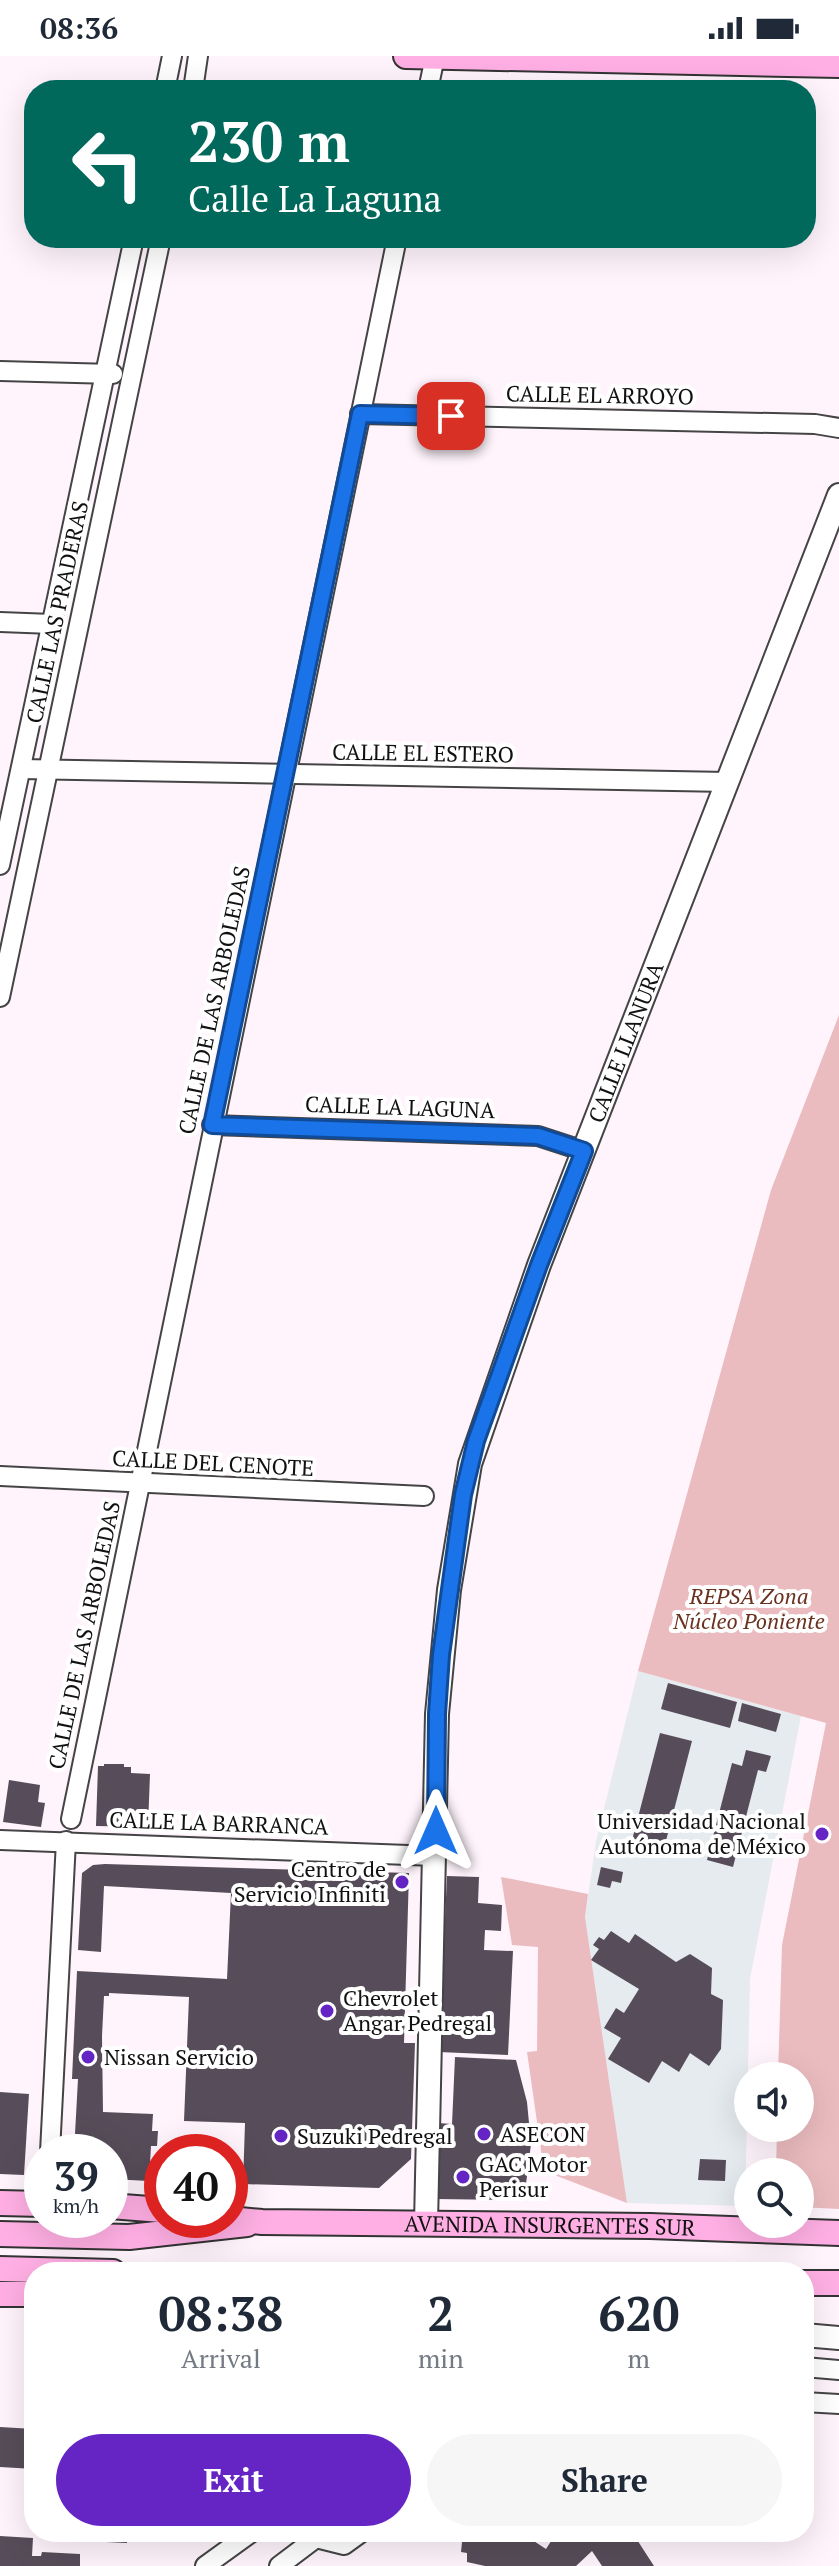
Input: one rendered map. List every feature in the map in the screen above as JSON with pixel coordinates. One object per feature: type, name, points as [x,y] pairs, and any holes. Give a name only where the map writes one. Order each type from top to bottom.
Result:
[{"type":"main road","points":[[406,56],[839,65]]},
{"type":"main road","points":[[0,2203],[24,2204]]},
{"type":"main road","name":"AVENIDA INSURGENTES SUR","points":[[248,2221],[680,2226],[839,2233]]},
{"type":"main road","name":"AVENIDA INSURGENTES SUR","points":[[0,2234],[129,2237],[262,2222]]},
{"type":"main road","points":[[0,2269],[24,2270]]},
{"type":"main road","points":[[814,2283],[839,2283]]},
{"type":"main road","points":[[0,2294],[24,2294]]},
{"type":"street","points":[[167,80],[172,56]]},
{"type":"street","points":[[194,80],[198,56]]},
{"type":"street","points":[[430,80],[435,57]]},
{"type":"street","name":"CALLE LAS PRADERAS","points":[[0,865],[132,248]]},
{"type":"street","name":"CALLE LAS PRADERAS","points":[[0,997],[159,248]]},
{"type":"street","name":"CALLE DE LAS ARBOLEDAS","points":[[71,1819],[395,248]]},
{"type":"street","points":[[0,371],[132,374]]},
{"type":"street","name":"CALLE EL ARROYO","points":[[360,414],[815,424],[839,428]]},
{"type":"street","name":"CALLE LLANURA","points":[[426,2224],[437,1714],[441,1655],[463,1495],[476,1441],[539,1265],[839,495]]},
{"type":"street","points":[[0,622],[52,624]]},
{"type":"street","name":"CALLE EL ESTERO","points":[[21,769],[728,782]]},
{"type":"street","name":"CALLE LA LAGUNA","points":[[212,1125],[538,1136],[584,1151]]},
{"type":"street","name":"CALLE DEL CENOTE","points":[[0,1476],[424,1496]]},
{"type":"street","name":"CALLE LA BARRANCA","points":[[0,1840],[435,1856]]},
{"type":"street","points":[[51,2134],[66,1841]]},
{"type":"street","points":[[814,2336],[839,2338]]},
{"type":"street","points":[[814,2368],[839,2370]]},
{"type":"street","points":[[814,2403],[839,2404]]},
{"type":"street","points":[[205,2566],[238,2542]]},
{"type":"street","points":[[279,2566],[311,2542]]},
{"type":"shaded area","points":[[638,1671],[801,1716],[750,1979],[748,2062],[734,2062],[734,2142],[746,2142],[746,2158],[734,2158],[734,2206],[627,2203],[585,1917],[596,1841]]},
{"type":"green space","name":"REPSA Zona Núcleo Poniente","points":[[839,1015],[839,2209],[814,2208],[814,2158],[776,2158],[777,2142],[814,2142],[814,2062],[778,2062],[782,1945],[826,1723],[638,1671],[771,1190]]},
{"type":"green space","points":[[501,1877],[588,1894],[585,1917],[627,2203],[544,2171],[527,2052],[537,2051],[538,1947],[512,1945]]},
{"type":"building","points":[[668,1683],[737,1702],[730,1728],[661,1709]]},
{"type":"building","points":[[742,1703],[781,1714],[776,1732],[738,1721]]},
{"type":"building","points":[[660,1733],[692,1741],[662,1856],[630,1848]]},
{"type":"building","points":[[746,1750],[771,1756],[766,1772],[758,1770],[733,1867],[707,1860],[732,1763],[742,1766]]},
{"type":"building","points":[[124,1764],[124,1767],[131,1767],[131,1773],[150,1774],[148,1827],[96,1826],[98,1766]]},
{"type":"building","points":[[9,1780],[40,1785],[38,1802],[45,1803],[41,1827],[3,1822]]},
{"type":"building","name":"Chevrolet Angar Pedregal","points":[[93,1865],[409,1873],[404,2043],[415,2043],[411,2159],[379,2188],[248,2184],[248,2134],[245,2134],[245,2123],[184,2121],[189,1997],[109,1993],[109,1996],[104,1996],[103,2112],[153,2114],[152,2131],[158,2131],[158,2134],[144,2134],[144,2181],[128,2180],[128,2134],[75,2134],[78,2079],[72,2079],[77,1971],[227,1979],[231,1893],[104,1886],[101,1952],[78,1950],[82,1873]]},
{"type":"building","points":[[601,1867],[623,1872],[621,1883],[612,1881],[610,1888],[597,1885]]},
{"type":"building","points":[[447,1876],[479,1877],[478,1903],[502,1905],[501,1931],[485,1930],[484,1950],[513,1951],[508,2055],[439,2052]]},
{"type":"building","points":[[611,1931],[629,1943],[635,1934],[676,1962],[690,1954],[712,1968],[711,1994],[723,2000],[721,2049],[709,2066],[690,2053],[679,2072],[662,2061],[649,2083],[608,2059],[621,2038],[604,2028],[616,2008],[624,2013],[639,1989],[591,1960],[599,1949],[593,1945],[599,1937],[604,1940]]},
{"type":"building","name":"ASECON","points":[[455,2057],[516,2060],[527,2102],[531,2144],[525,2192],[516,2200],[435,2199],[438,2123],[452,2124]]},
{"type":"building","points":[[0,2092],[29,2094],[27,2134],[24,2134],[24,2175],[0,2174]]},
{"type":"building","points":[[700,2159],[726,2160],[725,2181],[698,2180]]},
{"type":"building","points":[[0,2427],[24,2428],[24,2468],[0,2467]]},
{"type":"building","points":[[0,2536],[24,2537],[24,2542],[33,2542],[32,2556],[41,2556],[42,2552],[80,2554],[80,2566],[0,2566]]},
{"type":"building","points":[[462,2542],[535,2542],[546,2549],[551,2542],[638,2542],[654,2566],[602,2566],[592,2551],[576,2566],[485,2566],[467,2562],[467,2553],[461,2552]]},
{"type":"place","name":"Universidad Nacional Autónoma de México","points":[[822,1834]]},
{"type":"place","name":"Centro de Servicio Infiniti","points":[[402,1882]]},
{"type":"place","name":"Chevrolet Angar Pedregal","points":[[327,2011]]},
{"type":"place","name":"Nissan Servicio","points":[[88,2057]]},
{"type":"place","name":"ASECON","points":[[484,2134]]},
{"type":"place","name":"Suzuki Pedregal","points":[[281,2136]]},
{"type":"place","name":"GAC Motor Perisur","points":[[463,2177]]},
{"type":"route","points":[[436,1831],[441,1655],[463,1495],[476,1441],[584,1151],[538,1136],[212,1125],[360,414],[451,416]]}]
